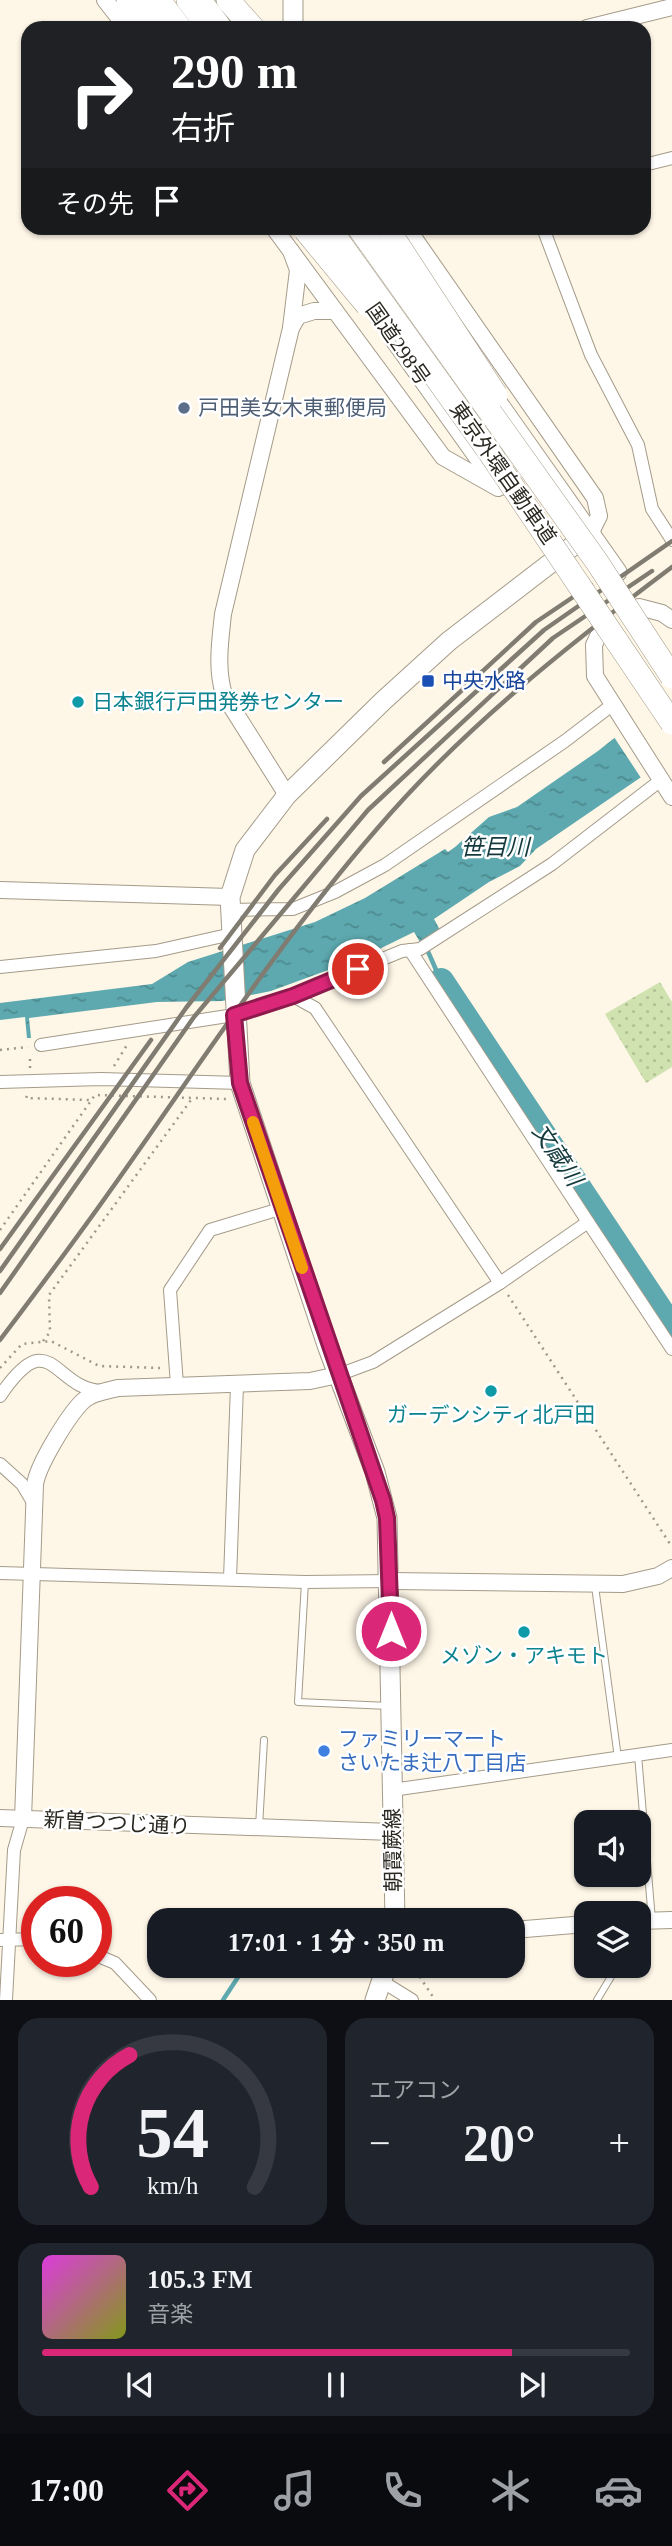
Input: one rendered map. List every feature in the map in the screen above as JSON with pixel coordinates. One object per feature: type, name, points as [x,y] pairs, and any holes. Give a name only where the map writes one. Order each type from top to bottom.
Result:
[{"type":"highway","points":[[128,0],[144,21]]},
{"type":"highway","points":[[159,0],[175,21]]},
{"type":"highway","points":[[188,0],[204,21]]},
{"type":"highway","points":[[228,0],[247,21]]},
{"type":"highway","points":[[309,235],[490,453]]},
{"type":"highway","name":"東京外環自動車道","points":[[334,235],[490,453],[672,723]]},
{"type":"highway","name":"東京外環自動車道","points":[[364,235],[597,562],[672,677]]},
{"type":"highway","points":[[392,235],[455,329],[597,562]]},
{"type":"main road","points":[[145,0],[162,21]]},
{"type":"main road","points":[[202,0],[218,21]]},
{"type":"main road","points":[[293,0],[293,21]]},
{"type":"main road","name":"国道298号","points":[[320,235],[553,561],[672,738]]},
{"type":"main road","points":[[377,235],[591,532],[672,661]]},
{"type":"main road","points":[[230,903],[245,850],[287,795],[449,641],[591,532]]},
{"type":"main road","name":"朝霞蕨線","points":[[230,903],[237,1091],[283,1208],[387,1518],[391,1581],[395,1908]]},
{"type":"main road","points":[[375,2000],[383,1978]]},
{"type":"street","points":[[105,0],[122,21]]},
{"type":"street","points":[[615,21],[672,7]]},
{"type":"street","points":[[651,163],[672,158]]},
{"type":"street","points":[[279,235],[443,457],[503,491]]},
{"type":"street","points":[[412,235],[595,498],[599,516],[591,532]]},
{"type":"street","points":[[546,235],[591,355],[638,444],[652,509],[672,540]]},
{"type":"street","points":[[287,795],[224,695],[219,678],[218,654],[223,614],[291,328],[298,270],[291,251]]},
{"type":"street","points":[[291,328],[298,316],[314,311],[335,311]]},
{"type":"street","points":[[639,607],[662,613],[672,620]]},
{"type":"street","points":[[600,632],[594,645],[595,676],[672,797]]},
{"type":"street","points":[[0,890],[293,909],[335,892],[385,865],[565,741],[616,710]]},
{"type":"street","points":[[41,1045],[137,1030],[293,996],[420,948],[552,864],[659,777]]},
{"type":"street","points":[[0,967],[156,951],[232,940]]},
{"type":"street","points":[[410,950],[672,1349]]},
{"type":"street","points":[[293,996],[315,1009],[500,1283]]},
{"type":"street","points":[[0,1082],[101,1079],[237,1091]]},
{"type":"street","points":[[177,1385],[170,1290],[210,1230],[283,1208]]},
{"type":"street","points":[[0,1396],[20,1368],[39,1360],[52,1364],[87,1389],[106,1391],[177,1385],[310,1381],[338,1375],[373,1362],[500,1283],[588,1222]]},
{"type":"street","points":[[230,1579],[237,1385]]},
{"type":"street","points":[[6,2000],[5,1940],[14,1850],[23,1819],[36,1478],[83,1401],[106,1391]]},
{"type":"street","points":[[5,1468],[18,1474],[29,1471],[46,1458]]},
{"type":"street","points":[[5,1468],[34,1504]]},
{"type":"street","points":[[0,1573],[305,1582],[595,1585],[623,1584],[658,1576],[672,1568]]},
{"type":"street","points":[[392,1790],[672,1750]]},
{"type":"street","name":"新曽つつじ通り","points":[[0,1818],[392,1832]]},
{"type":"street","points":[[651,1923],[672,1920]]},
{"type":"street","points":[[525,1929],[574,1925]]},
{"type":"street","points":[[112,1962],[150,2000]]},
{"type":"street","points":[[390,1978],[412,2000]]},
{"type":"lane","points":[[305,1582],[298,1702],[391,1706]]},
{"type":"lane","points":[[595,1585],[618,1758]]},
{"type":"lane","points":[[259,1829],[264,1740]]},
{"type":"lane","points":[[638,1755],[643,1901]]},
{"type":"lane","points":[[597,2000],[610,1978]]},
{"type":"path","points":[[114,1066],[137,1030]]},
{"type":"path","points":[[0,1050],[30,1047],[26,1098],[90,1100]]},
{"type":"path","points":[[0,1230],[90,1100],[101,1094],[191,1100],[237,1091]]},
{"type":"path","points":[[43,1341],[50,1332],[49,1295],[191,1100]]},
{"type":"path","points":[[500,1283],[672,1547]]},
{"type":"path","points":[[0,1368],[15,1348],[43,1341],[58,1343],[99,1366],[160,1368]]},
{"type":"path","points":[[418,1978],[435,2000]]},
{"type":"green space","points":[[660,982],[672,1002],[672,1067],[646,1083],[605,1014]]},
{"type":"water","name":"笹目川","points":[[672,692],[672,756],[536,849],[520,866],[489,882],[434,919],[440,930],[420,942],[414,932],[361,958],[271,991],[222,1001],[157,1002],[29,1018],[31,1038],[27,1038],[25,1017],[0,1020],[0,1003],[152,984],[188,962],[315,922],[365,898],[445,849],[448,852],[489,817],[517,807],[598,751]]},
{"type":"pier","points":[[672,688],[672,760],[643,781],[612,734]]},
{"type":"waterway","points":[[426,947],[441,981]]},
{"type":"waterway","name":"文蔵川","points":[[441,981],[672,1328]]},
{"type":"waterway","points":[[223,2000],[237,1978]]},
{"type":"railway","points":[[0,1271],[186,1008],[279,889],[361,796],[544,630],[672,541]]},
{"type":"railway","points":[[0,1340],[305,917],[376,830],[444,757],[517,690],[672,567]]},
{"type":"railway","points":[[0,1293],[194,1017],[368,810],[553,638],[652,571]]},
{"type":"railway","points":[[384,762],[536,622],[591,585]]},
{"type":"railway","points":[[220,948],[275,875],[327,819]]},
{"type":"railway","points":[[0,1249],[151,1040]]},
{"type":"slow traffic","points":[[253,1122],[302,1268]]},
{"type":"place","name":"戸田美女木東郵便局","points":[[184,408]]},
{"type":"place","name":"中央水路","points":[[428,681]]},
{"type":"place","name":"日本銀行戸田発券センター","points":[[78,702]]},
{"type":"place","name":"ガーデンシティ北戸田","points":[[491,1391]]},
{"type":"place","name":"メゾン・アキモト","points":[[524,1632]]},
{"type":"place","name":"ファミリーマート さいたま辻八丁目店","points":[[324,1751]]},
{"type":"route","points":[[358,969],[293,996],[234,1015],[240,1083],[328,1348],[347,1394],[383,1500],[387,1518],[391,1581],[391,1631]]}]
